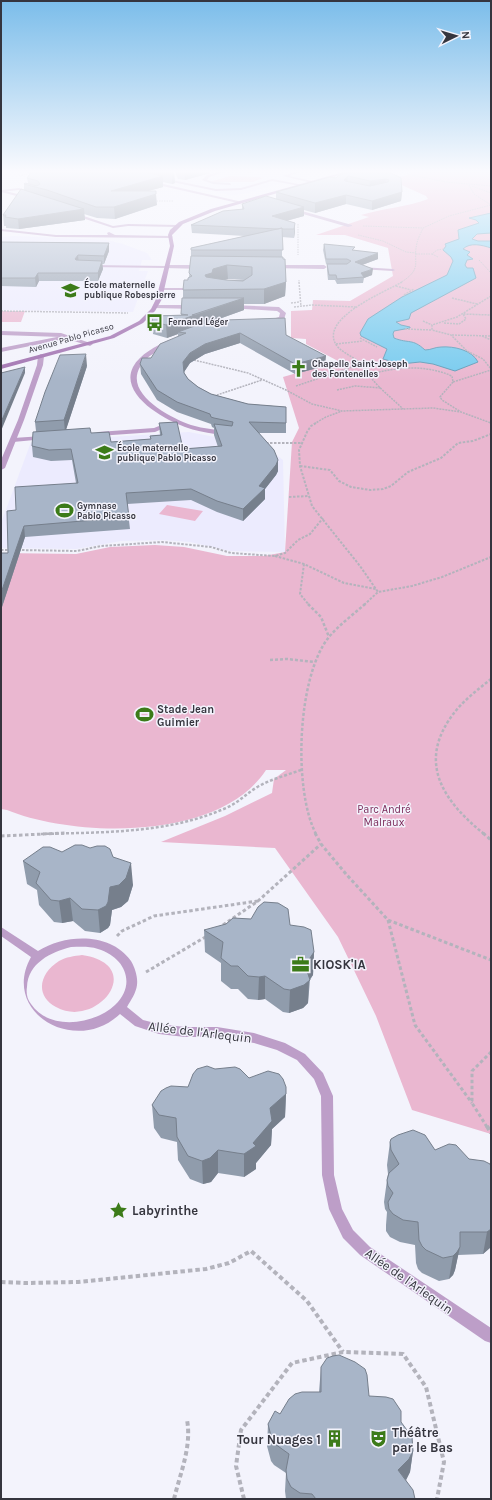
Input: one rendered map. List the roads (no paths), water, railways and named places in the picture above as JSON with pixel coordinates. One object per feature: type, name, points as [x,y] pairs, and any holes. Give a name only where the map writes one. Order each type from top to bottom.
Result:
[{"type":"street","name":"Avenue Pablo Picasso","points":[[1,367],[112,338],[132,328],[149,316],[156,307],[167,267],[172,241]]},
{"type":"street","points":[[167,267],[206,267]]},
{"type":"street","points":[[268,267],[324,267]]},
{"type":"street","points":[[156,307],[202,307]]},
{"type":"street","points":[[226,307],[270,307],[279,309],[283,313],[282,318],[264,322]]},
{"type":"street","points":[[1,333],[54,334],[90,344]]},
{"type":"street","points":[[181,337],[160,346],[139,362],[132,375],[132,382],[136,392],[152,408],[183,425],[230,434]]},
{"type":"street","points":[[1,468],[13,440],[40,365],[41,356]]},
{"type":"lane","points":[[87,266],[167,267]]},
{"type":"lane","points":[[324,267],[332,267]]},
{"type":"lane","points":[[361,268],[393,270]]},
{"type":"lane","points":[[161,289],[189,289]]},
{"type":"lane","points":[[1,350],[67,337]]},
{"type":"lane","points":[[92,435],[155,430],[176,421]]},
{"type":"lane","points":[[13,440],[48,438]]},
{"type":"lane","points":[[1,931],[38,957]]},
{"type":"lane","points":[[71,943],[89,943],[106,947],[120,955],[129,966],[132,980],[129,994],[120,1008],[106,1018],[82,1026],[70,1027],[52,1025],[37,1018],[26,1008],[21,995],[21,981],[27,968],[38,957],[54,948],[71,943]]},
{"type":"lane","name":"Allée de l'Arlequin","points":[[120,1008],[139,1023],[159,1029],[184,1032],[217,1032],[254,1038],[281,1046],[301,1058],[319,1076],[328,1096],[328,1175],[336,1209],[348,1234],[364,1251],[491,1336]]},
{"type":"water","points":[[453,241],[491,241],[491,248],[480,245],[469,245],[463,249],[470,252],[467,255],[473,259],[467,260],[465,265],[467,268],[473,268],[476,278],[411,313],[409,319],[396,322],[410,328],[394,331],[394,338],[417,344],[425,350],[439,347],[457,348],[472,354],[478,362],[455,371],[433,364],[420,362],[401,364],[383,359],[387,349],[361,336],[360,333],[368,319],[402,297],[447,275],[453,261],[451,257],[443,250],[446,246],[445,244]]},
{"type":"place","name":"École maternelle publique Robespierre","points":[[71,290]]},
{"type":"place","name":"Fernand Léger","points":[[155,322]]},
{"type":"place","name":"Chapelle Saint-Joseph des Fontenelles","points":[[299,369]]},
{"type":"place","name":"École maternelle publique Pablo Picasso","points":[[104,453]]},
{"type":"place","name":"Gymnase Pablo Picasso","points":[[64,511]]},
{"type":"place","name":"Stade Jean Guimier","points":[[144,715]]},
{"type":"place","name":"KIOSK'IA","points":[[300,964]]},
{"type":"place","name":"Labyrinthe","points":[[119,1210]]},
{"type":"place","name":"Tour Nuages 1","points":[[334,1439]]},
{"type":"place","name":"Théâtre par le Bas","points":[[379,1439]]},
{"type":"park label","name":"Parc André Malraux","points":[[384,815]]}]
